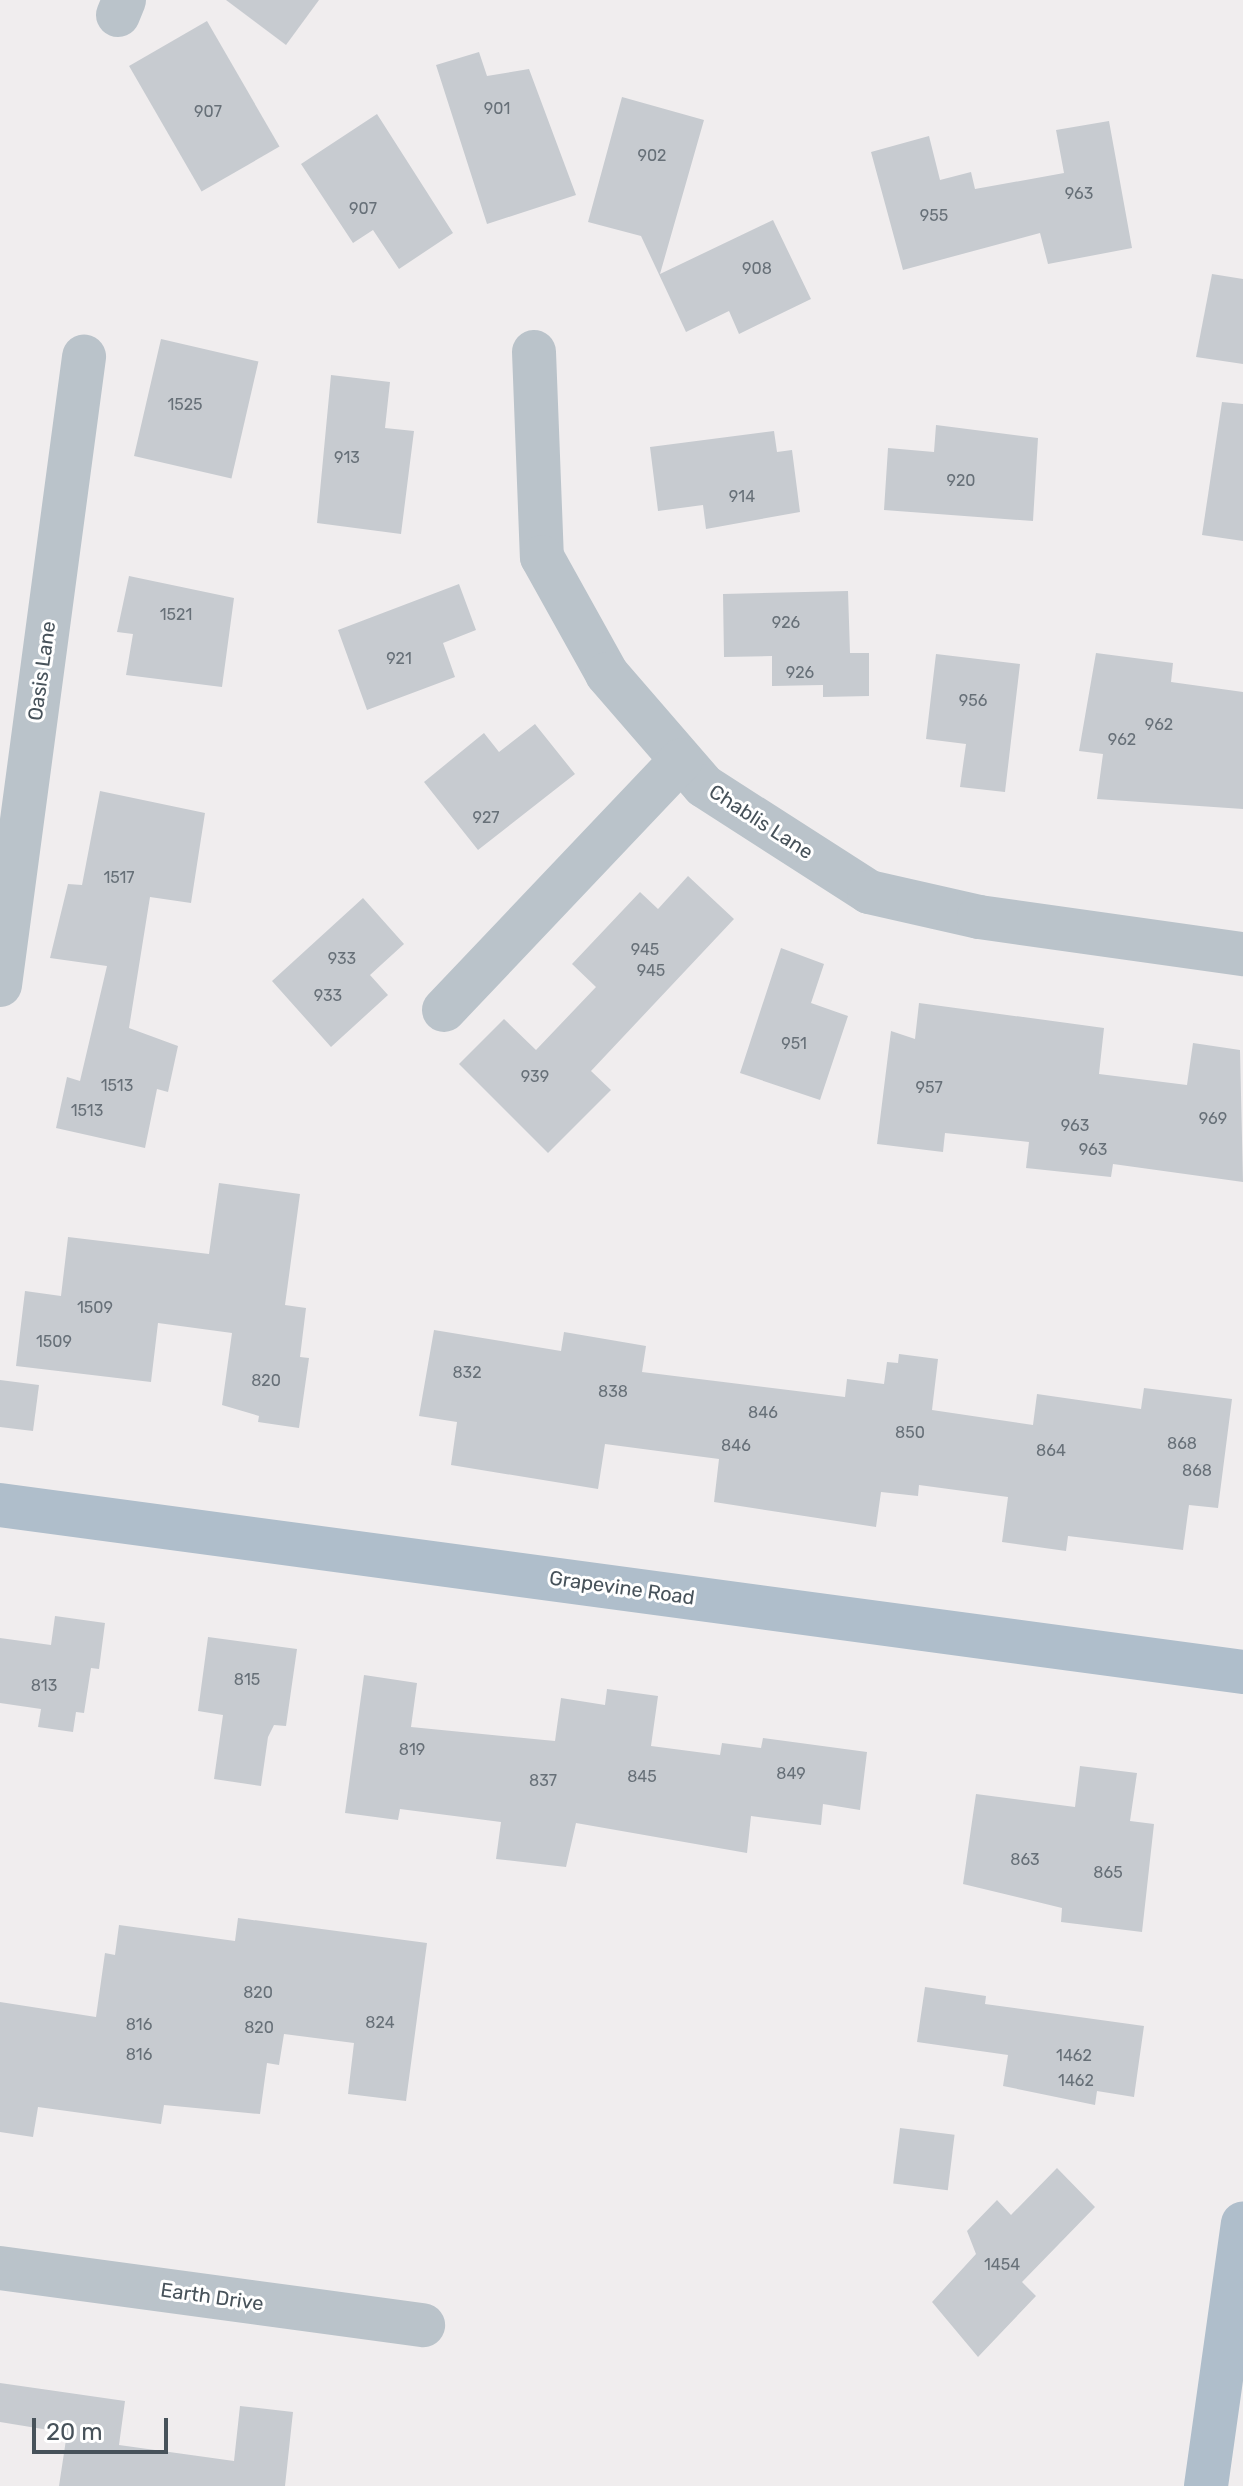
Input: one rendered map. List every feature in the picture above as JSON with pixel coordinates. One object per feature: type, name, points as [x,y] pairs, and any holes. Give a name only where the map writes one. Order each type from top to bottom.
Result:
[{"type":"main road","name":"Grapevine Road","points":[[0,1505],[1243,1672]]},
{"type":"main road","points":[[1206,2486],[1243,2224]]},
{"type":"street","name":"Chablis Lane","points":[[534,352],[542,557],[607,674],[704,786],[869,892],[979,917],[1243,954]]},
{"type":"street","name":"Oasis Lane","points":[[0,985],[84,357]]},
{"type":"street","points":[[444,1010],[681,760]]},
{"type":"street","name":"Earth Drive","points":[[0,2268],[423,2325]]},
{"type":"building","points":[[226,0],[319,0],[286,45]]},
{"type":"building","points":[[207,21],[280,147],[202,192],[129,66]]},
{"type":"building","points":[[479,52],[487,76],[529,69],[576,195],[487,224],[436,65]]},
{"type":"building","points":[[622,97],[704,120],[660,274],[773,220],[811,299],[739,334],[729,311],[686,332],[641,236],[588,222]]},
{"type":"building","points":[[377,114],[453,233],[399,269],[373,230],[353,243],[301,164]]},
{"type":"building","points":[[1109,121],[1132,248],[1048,264],[1040,233],[903,270],[871,152],[929,136],[940,180],[971,172],[975,189],[1064,173],[1056,130]]},
{"type":"building","points":[[1212,274],[1243,279],[1243,364],[1196,357]]},
{"type":"building","points":[[161,339],[258,361],[231,478],[134,456]]},
{"type":"building","points":[[331,375],[390,382],[385,428],[414,431],[401,534],[317,523]]},
{"type":"building","points":[[1222,402],[1243,404],[1243,541],[1202,535]]},
{"type":"building","points":[[936,425],[1038,438],[1033,521],[884,510],[888,448],[934,452]]},
{"type":"building","points":[[774,431],[777,452],[792,450],[800,512],[706,529],[703,505],[658,511],[650,447]]},
{"type":"building","points":[[129,576],[234,598],[222,687],[126,675],[133,634],[117,632]]},
{"type":"building","points":[[459,584],[476,630],[443,643],[455,677],[367,710],[338,630]]},
{"type":"building","points":[[848,591],[850,653],[869,653],[869,696],[823,697],[823,685],[772,686],[772,656],[724,657],[723,594]]},
{"type":"building","points":[[1096,653],[1173,663],[1171,682],[1243,692],[1243,809],[1097,799],[1103,754],[1079,751]]},
{"type":"building","points":[[936,654],[1020,664],[1005,792],[960,787],[966,744],[926,739]]},
{"type":"building","points":[[535,724],[575,774],[478,850],[424,782],[484,733],[499,752]]},
{"type":"building","points":[[100,791],[205,813],[191,903],[150,897],[129,1028],[178,1046],[168,1092],[157,1089],[145,1148],[56,1128],[67,1077],[80,1081],[107,966],[50,958],[68,884],[82,885]]},
{"type":"building","points":[[688,876],[734,919],[591,1071],[611,1090],[548,1153],[459,1064],[504,1019],[536,1050],[596,987],[572,964],[640,892],[658,909]]},
{"type":"building","points":[[363,898],[404,944],[370,975],[388,995],[331,1047],[272,981]]},
{"type":"building","points":[[781,948],[824,964],[811,1003],[848,1016],[820,1100],[740,1073]]},
{"type":"building","points":[[919,1003],[1104,1028],[1099,1074],[1187,1085],[1193,1043],[1240,1050],[1243,1182],[1113,1164],[1111,1177],[1026,1168],[1029,1142],[945,1133],[943,1152],[877,1144],[891,1031],[915,1039]]},
{"type":"building","points":[[219,1183],[300,1194],[285,1305],[306,1308],[300,1357],[309,1358],[299,1428],[258,1422],[259,1416],[222,1405],[232,1333],[158,1323],[151,1382],[16,1366],[25,1291],[61,1296],[68,1237],[209,1254]]},
{"type":"building","points":[[434,1330],[561,1351],[564,1332],[646,1346],[642,1372],[845,1397],[847,1379],[884,1384],[887,1362],[898,1363],[899,1354],[938,1359],[932,1410],[1033,1425],[1037,1394],[1141,1409],[1144,1388],[1232,1399],[1218,1508],[1189,1505],[1183,1550],[1068,1536],[1066,1551],[1002,1542],[1008,1497],[919,1485],[918,1496],[881,1492],[876,1527],[714,1502],[719,1459],[605,1444],[598,1489],[451,1465],[457,1422],[419,1416]]},
{"type":"building","points":[[0,1380],[39,1385],[33,1431],[0,1427]]},
{"type":"building","points":[[55,1616],[105,1623],[99,1669],[91,1668],[84,1713],[76,1712],[73,1732],[38,1727],[41,1709],[0,1703],[0,1638],[51,1645]]},
{"type":"building","points":[[208,1637],[297,1649],[286,1726],[274,1725],[268,1737],[261,1786],[214,1779],[223,1715],[198,1711]]},
{"type":"building","points":[[364,1675],[417,1683],[411,1727],[555,1741],[561,1698],[605,1705],[607,1689],[658,1696],[651,1746],[720,1755],[722,1743],[761,1748],[763,1738],[867,1752],[860,1810],[823,1804],[821,1825],[751,1816],[747,1853],[576,1823],[566,1867],[496,1859],[501,1822],[400,1809],[398,1820],[345,1813]]},
{"type":"building","points":[[1080,1766],[1137,1773],[1130,1821],[1154,1824],[1142,1932],[1061,1922],[1062,1908],[963,1884],[976,1794],[1075,1807]]},
{"type":"building","points":[[238,1918],[427,1943],[406,2101],[348,2094],[354,2043],[284,2034],[279,2065],[267,2063],[260,2114],[164,2105],[161,2124],[38,2107],[33,2137],[0,2132],[0,2002],[96,2017],[105,1953],[115,1955],[119,1925],[235,1941]]},
{"type":"building","points":[[925,1987],[986,1996],[985,2004],[1144,2026],[1134,2097],[1097,2091],[1095,2105],[1003,2086],[1008,2055],[917,2042]]},
{"type":"building","points":[[900,2128],[955,2135],[948,2190],[893,2184]]},
{"type":"building","points":[[1057,2168],[1095,2207],[1022,2282],[1036,2296],[978,2357],[932,2302],[976,2254],[967,2231],[997,2200],[1011,2215]]},
{"type":"building","points":[[0,2383],[125,2401],[119,2445],[234,2461],[240,2406],[293,2412],[285,2486],[59,2486],[67,2433],[0,2422]]}]
